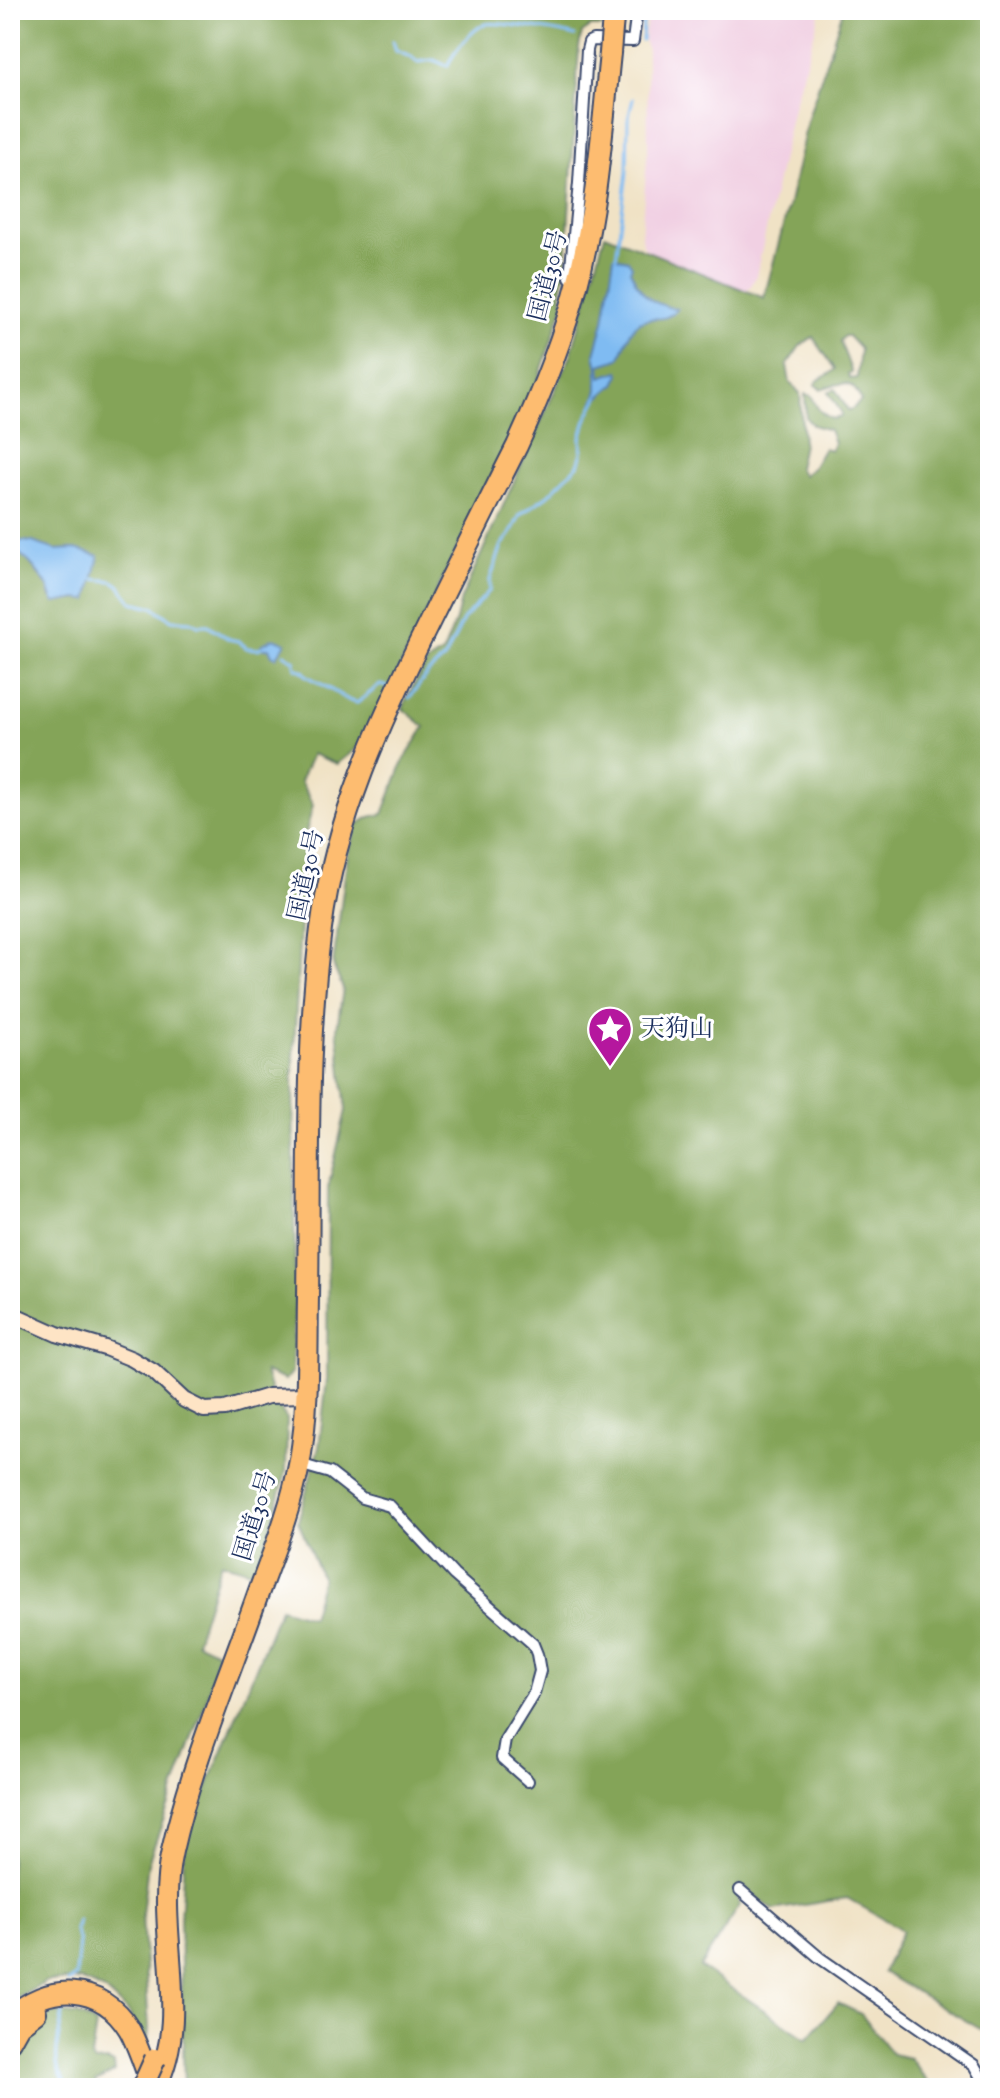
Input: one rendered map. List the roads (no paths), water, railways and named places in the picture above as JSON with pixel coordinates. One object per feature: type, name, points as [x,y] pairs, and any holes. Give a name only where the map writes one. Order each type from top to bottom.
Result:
[{"type":"highway","name":"国道30号","points":[[154,2088],[161,2060],[161,1996],[155,1916],[157,1875],[172,1824],[190,1784],[283,1524],[304,1434],[311,1037],[321,927],[338,844],[367,755],[392,698],[535,407],[557,347],[577,284],[599,167],[613,20]]},
{"type":"highway","points":[[10,2018],[31,2001],[55,1999],[84,2007],[96,2006]]},
{"type":"highway","points":[[10,2041],[19,2025],[55,1999]]},
{"type":"highway","name":"国道30号","points":[[96,2006],[121,2041],[141,2088]]},
{"type":"highway","name":"国道30号","points":[[96,2006],[109,2006],[127,2027],[154,2088]]},
{"type":"highway","name":"国道30号","points":[[141,2088],[161,2060]]},
{"type":"street","points":[[577,284],[570,277],[587,50],[589,42],[593,40],[633,41],[637,10]]},
{"type":"street","points":[[10,1313],[57,1334],[132,1359],[154,1372],[184,1400],[204,1410],[225,1409],[268,1396],[305,1395]]},
{"type":"street","points":[[299,1464],[330,1473],[362,1498],[390,1506],[454,1575],[533,1644],[540,1671],[534,1693],[505,1740],[502,1758],[528,1781]]},
{"type":"street","points":[[740,1890],[820,1958],[974,2065],[987,2088]]},
{"type":"water","points":[[614,257],[628,260],[634,279],[648,297],[677,309],[667,317],[646,319],[633,328],[619,359],[600,365],[601,377],[619,371],[620,374],[615,384],[594,402],[598,390],[595,354],[604,321]]},
{"type":"water","points":[[23,541],[56,550],[75,549],[99,556],[88,600],[55,603],[35,569],[10,549],[10,543]]},
{"type":"water","points":[[274,638],[286,643],[276,657],[269,648],[262,648],[261,645]]},
{"type":"waterway","points":[[642,40],[644,10]]},
{"type":"waterway","points":[[393,41],[396,51],[417,62],[434,60],[447,66],[470,35],[486,24],[515,25],[575,36]]},
{"type":"waterway","points":[[616,258],[627,172],[628,119],[633,99]]},
{"type":"waterway","points":[[409,698],[429,672],[445,658],[463,620],[490,590],[490,580],[502,545],[520,515],[548,495],[578,465],[586,420],[598,397]]},
{"type":"waterway","points":[[92,579],[113,581],[132,602],[153,607],[172,620],[208,625],[247,648],[264,646]]},
{"type":"waterway","points":[[284,654],[294,660],[296,668],[350,701],[357,703],[380,685],[388,687]]},
{"type":"waterway","points":[[68,1983],[76,1976],[79,1942],[75,1930],[78,1920]]},
{"type":"waterway","points":[[65,2002],[57,2056],[66,2088]]},
{"type":"place","name":"天狗山","points":[[610,1068]]}]
